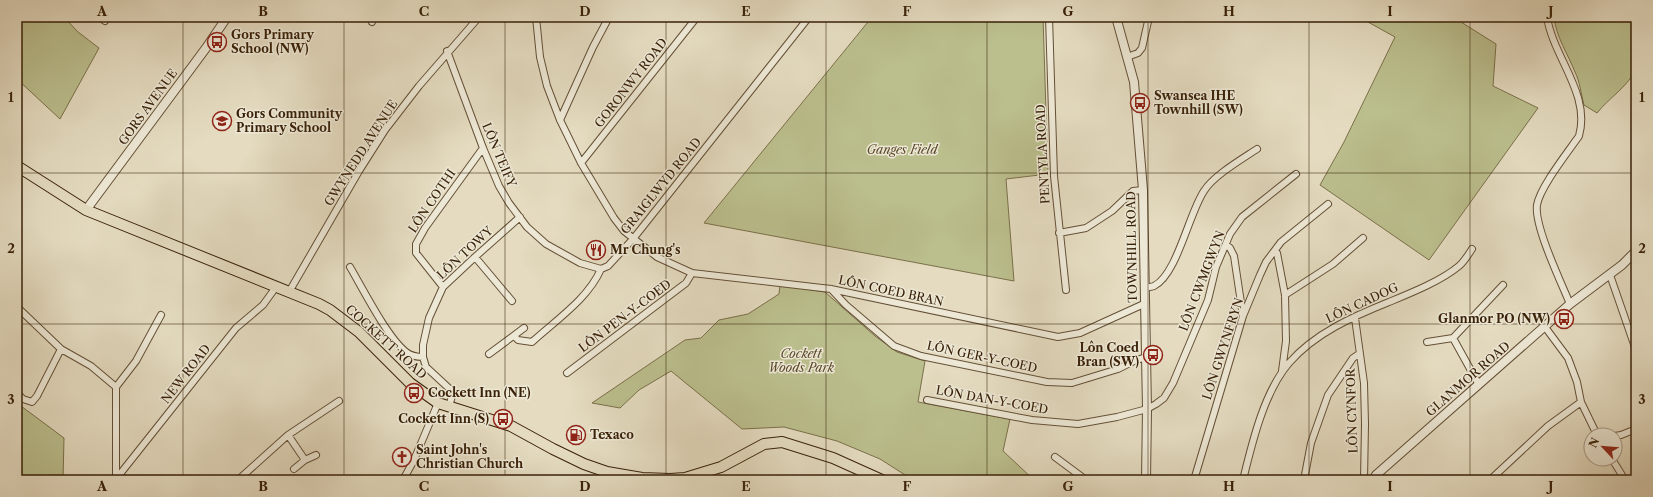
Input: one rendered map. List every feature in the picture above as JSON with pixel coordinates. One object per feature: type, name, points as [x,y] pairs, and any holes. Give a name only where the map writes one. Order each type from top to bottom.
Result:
[{"type":"main road","name":"COCKETT ROAD","points":[[17,166],[86,210],[330,310],[359,332],[410,383],[438,402],[511,426],[584,464],[607,472],[638,478],[670,479],[694,476],[721,467],[764,444],[782,442],[833,458],[882,480]]},
{"type":"street","points":[[99,17],[105,21]]},
{"type":"street","name":"GORS AVENUE","points":[[86,210],[206,48],[227,17]]},
{"type":"street","name":"GWYNEDD AVENUE","points":[[289,292],[359,171],[385,130],[448,51],[479,17]]},
{"type":"street","name":"LÔN COED BRAN","points":[[536,17],[540,57],[548,86],[560,120],[581,163],[624,232],[657,257],[692,273],[832,289],[1058,337],[1080,333],[1146,303]]},
{"type":"street","points":[[560,120],[593,47],[610,17]]},
{"type":"street","name":"GORONWY ROAD","points":[[581,163],[697,17]]},
{"type":"street","name":"GRAIGLWYD ROAD","points":[[514,336],[518,340],[532,342],[586,294],[597,278],[601,269],[608,266],[633,239],[810,17]]},
{"type":"street","name":"PENTYLA ROAD","points":[[1049,17],[1054,176],[1066,290]]},
{"type":"street","name":"TOWNHILL ROAD","points":[[1116,17],[1134,82],[1143,190],[1146,303],[1146,480]]},
{"type":"street","points":[[1127,57],[1138,53],[1142,48],[1149,17]]},
{"type":"street","points":[[1547,17],[1556,47],[1570,74],[1580,105],[1581,126],[1578,136],[1543,190],[1537,205],[1538,223],[1570,304]]},
{"type":"street","name":"LÔN TEIFY","points":[[448,51],[483,148],[499,186],[520,217],[536,236],[546,244],[580,263],[601,269]]},
{"type":"street","name":"LÔN COTHI","points":[[443,287],[416,253],[416,244],[425,228],[483,148]]},
{"type":"street","points":[[1145,288],[1155,285],[1163,278],[1176,256],[1195,207],[1205,189],[1215,179],[1257,149]]},
{"type":"street","name":"LÔN CWMGWYN","points":[[1147,409],[1164,398],[1173,383],[1208,300],[1212,280],[1230,234],[1242,216],[1296,174]]},
{"type":"street","points":[[1059,233],[1086,228],[1112,211],[1133,191],[1143,190]]},
{"type":"street","name":"LÔN GWYNFRYN","points":[[1194,480],[1243,316],[1266,262],[1281,242],[1328,204]]},
{"type":"street","name":"LÔN TOWY","points":[[423,357],[425,330],[433,307],[443,287],[520,217]]},
{"type":"street","points":[[1285,295],[1333,264],[1363,238]]},
{"type":"street","points":[[1226,245],[1230,248],[1234,256],[1243,316]]},
{"type":"street","name":"LÔN CADOG","points":[[1243,480],[1254,438],[1273,387],[1289,363],[1309,344],[1340,324],[1433,282],[1460,266],[1472,249]]},
{"type":"street","points":[[1275,250],[1277,253],[1285,295],[1286,341],[1282,372]]},
{"type":"street","name":"GLANMOR ROAD","points":[[1373,480],[1570,304],[1610,275],[1636,251]]},
{"type":"street","points":[[475,257],[512,301]]},
{"type":"street","points":[[350,267],[380,318],[399,345],[405,352],[412,356],[423,357],[426,367],[453,392],[449,406]]},
{"type":"street","name":"LÔN PEN-Y-COED","points":[[567,373],[686,283],[692,273]]},
{"type":"street","points":[[1610,275],[1636,350]]},
{"type":"street","points":[[1427,342],[1453,338],[1503,285]]},
{"type":"street","name":"NEW ROAD","points":[[116,480],[236,328],[263,306],[276,287]]},
{"type":"street","name":"LÔN GER-Y-COED","points":[[832,289],[846,305],[888,342],[904,351],[921,356],[1047,382],[1072,383],[1118,369],[1146,357]]},
{"type":"street","points":[[17,308],[61,349],[91,366],[116,387]]},
{"type":"street","points":[[116,480],[116,387],[136,361],[161,315]]},
{"type":"street","name":"LÔN CYNFOR","points":[[1355,318],[1364,383],[1364,480]]},
{"type":"street","points":[[1545,327],[1568,358],[1577,382],[1581,402],[1593,427]]},
{"type":"street","points":[[489,354],[524,328]]},
{"type":"street","points":[[1453,338],[1479,385]]},
{"type":"street","points":[[17,393],[23,399],[32,402],[38,396],[61,349]]},
{"type":"street","points":[[1304,480],[1311,443],[1328,394],[1353,358],[1359,354]]},
{"type":"street","name":"LÔN DAN-Y-COED","points":[[927,400],[1032,420],[1078,424],[1147,409]]},
{"type":"street","points":[[238,480],[288,435],[339,401]]},
{"type":"street","points":[[403,480],[414,460],[438,402]]},
{"type":"street","points":[[1490,480],[1548,426],[1581,402]]},
{"type":"street","points":[[1623,435],[1636,429]]},
{"type":"street","points":[[288,435],[305,460]]},
{"type":"street","points":[[294,469],[305,460],[316,455]]},
{"type":"street","points":[[1055,457],[1086,480]]},
{"type":"street","points":[[1617,467],[1625,480]]},
{"type":"green space","points":[[17,17],[64,17],[78,32],[99,48],[60,119],[17,79]]},
{"type":"green space","name":"Ganges Field","points":[[872,17],[1043,17],[1048,174],[1006,179],[1014,281],[704,223]]},
{"type":"green space","points":[[1359,17],[1453,17],[1496,44],[1493,86],[1538,108],[1429,260],[1320,185],[1344,142],[1395,37]]},
{"type":"green space","points":[[1554,17],[1636,17],[1637,53],[1635,71],[1627,83],[1597,113],[1584,105],[1578,80],[1557,32]]},
{"type":"green space","name":"Cockett Woods Park","points":[[780,285],[825,292],[875,336],[897,352],[925,361],[918,402],[1010,419],[1003,451],[1034,480],[913,480],[880,459],[837,441],[784,427],[742,429],[671,371],[639,390],[620,408],[592,403],[685,340],[701,338],[719,320],[748,314],[779,294]]},
{"type":"green space","points":[[17,403],[64,438],[63,480],[17,480]]},
{"type":"place","name":"Gors Primary School (NW)","points":[[217,42]]},
{"type":"place","name":"Swansea IHE Townhill (SW)","points":[[1140,103]]},
{"type":"place","name":"Gors Community Primary School","points":[[222,121]]},
{"type":"place","name":"Mr Chung's","points":[[596,250]]},
{"type":"place","name":"Glanmor PO (NW)","points":[[1564,319]]},
{"type":"place","name":"Lôn Coed Bran (SW)","points":[[1153,355]]},
{"type":"place","name":"Cockett Inn (NE)","points":[[414,393]]},
{"type":"place","name":"Cockett Inn (S)","points":[[503,419]]},
{"type":"place","name":"Texaco","points":[[576,435]]},
{"type":"place","name":"Saint John's Christian Church","points":[[402,457]]}]
